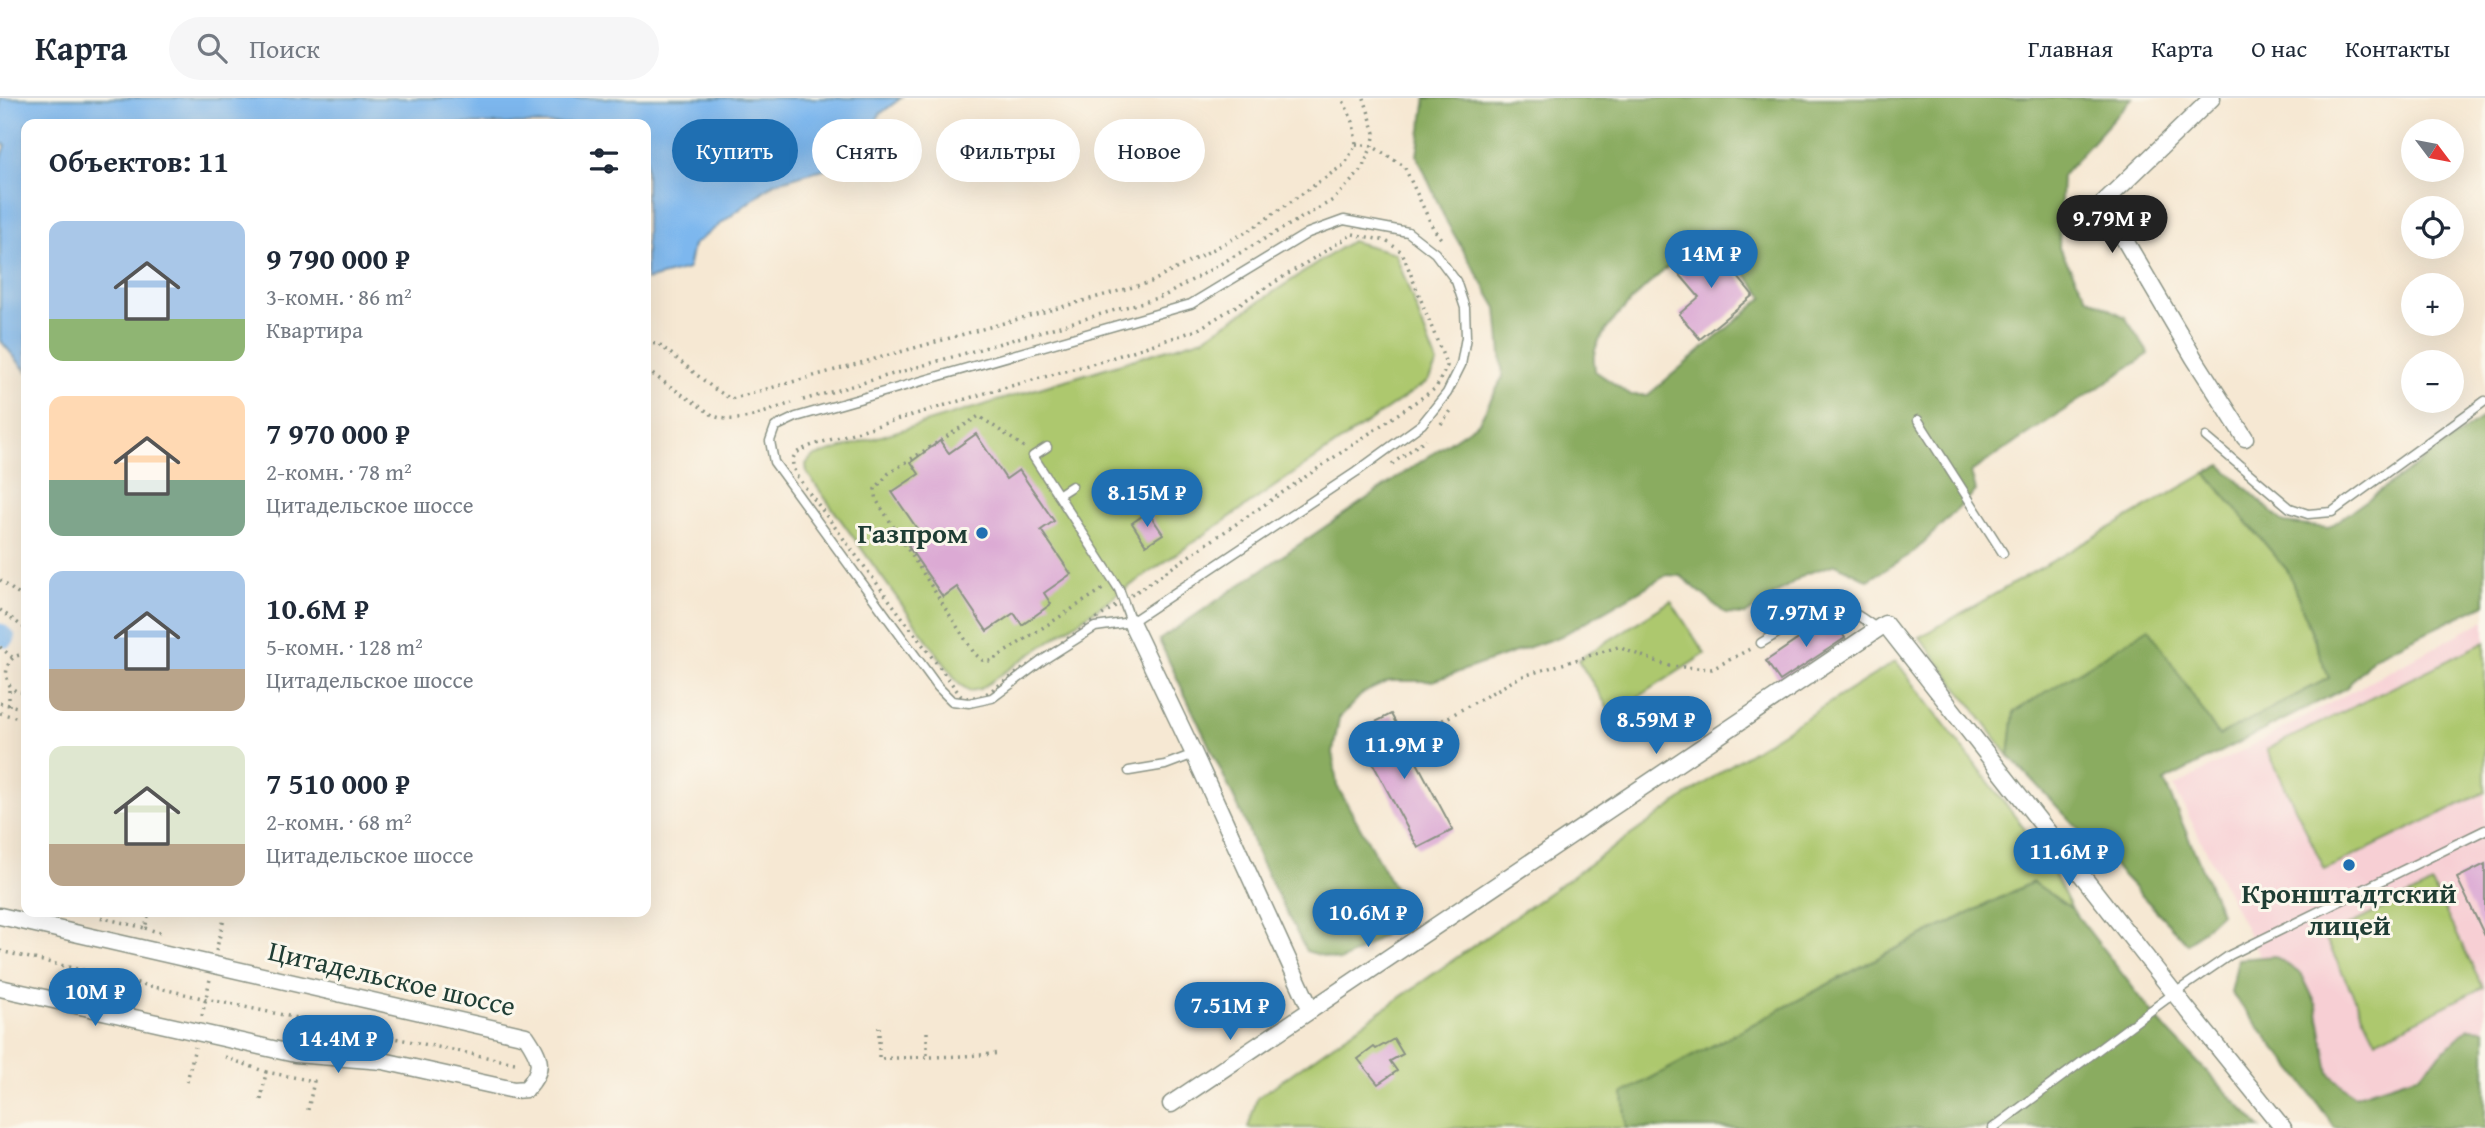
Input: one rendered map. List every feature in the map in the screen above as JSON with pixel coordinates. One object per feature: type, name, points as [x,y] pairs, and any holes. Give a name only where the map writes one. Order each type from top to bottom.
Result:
[{"type":"street","points":[[2212,98],[2103,202],[2194,358],[2245,438]]},
{"type":"street","points":[[1131,622],[1311,1010]]},
{"type":"street","points":[[1171,1104],[1881,626],[2283,1128]]},
{"type":"street","name":"Цитадельское шоссе","points":[[0,916],[526,1035],[537,1052],[540,1068],[536,1079],[526,1089],[514,1090],[383,1060],[295,1054],[198,1032]]},
{"type":"street","points":[[0,988],[198,1032]]},
{"type":"lane","points":[[1344,219],[1408,232],[1435,253],[1456,281],[1465,308],[1466,337],[1461,365],[1447,393],[1422,424],[1356,472],[1131,622],[1096,627],[1043,660],[992,698],[969,703],[951,701],[938,687],[774,462],[770,442],[775,427],[796,416],[1191,304],[1308,233],[1344,219]]},
{"type":"lane","points":[[2206,437],[2290,508],[2308,514],[2332,512],[2485,401]]},
{"type":"lane","points":[[1917,420],[2003,553]]},
{"type":"lane","points":[[1047,447],[1033,456],[1114,582],[1131,622]]},
{"type":"lane","points":[[1058,495],[1072,486]]},
{"type":"lane","points":[[1761,643],[1821,607],[1831,606],[1853,611],[1881,626]]},
{"type":"lane","points":[[1129,771],[1165,765],[1194,754]]},
{"type":"lane","points":[[1993,1128],[2230,955],[2485,830]]},
{"type":"path","points":[[651,343],[659,344],[713,388],[732,398],[1151,282],[1250,230],[1345,164],[1356,144],[1353,122],[1342,98]]},
{"type":"path","points":[[651,374],[714,416],[734,420],[906,368],[1164,296],[1333,200],[1361,172],[1372,146],[1376,132],[1364,98]]},
{"type":"path","points":[[1356,144],[1372,146],[1404,166],[1433,228],[1448,248]]},
{"type":"path","points":[[1353,234],[1386,241],[1402,253],[1447,366],[1436,388],[1123,599],[983,696],[961,696],[796,475],[792,464],[793,456],[813,445],[1099,362],[1197,330],[1353,234]]},
{"type":"path","points":[[1385,469],[1419,446],[1449,416],[1455,405]]},
{"type":"path","points":[[1019,442],[979,416],[889,473],[875,489],[877,502],[974,653],[982,660],[991,661],[1114,582]]},
{"type":"path","points":[[0,580],[21,596]]},
{"type":"path","points":[[0,610],[21,625]]},
{"type":"path","points":[[1418,734],[1520,677],[1618,647],[1670,666],[1712,669],[1761,643]]},
{"type":"path","points":[[0,646],[12,657]]},
{"type":"path","points":[[21,656],[6,661],[2,672],[2,679],[9,689],[21,692]]},
{"type":"path","points":[[9,689],[9,706]]},
{"type":"path","points":[[0,703],[21,708]]},
{"type":"path","points":[[0,713],[21,717]]},
{"type":"path","points":[[99,917],[145,928],[148,917]]},
{"type":"path","points":[[187,1082],[224,919]]},
{"type":"path","points":[[0,951],[206,999],[515,1063]]},
{"type":"path","points":[[879,1027],[879,1059],[1000,1053]]},
{"type":"path","points":[[927,1031],[927,1055]]},
{"type":"path","points":[[195,1049],[205,1051]]},
{"type":"path","points":[[215,1053],[266,1072],[313,1081],[308,1110]]},
{"type":"path","points":[[261,1100],[266,1072]]},
{"type":"shaded area","name":"Кронштадтский лицей","points":[[2485,620],[2485,1036],[2340,1115],[2174,787]]},
{"type":"green space","points":[[1426,98],[2132,98],[2062,176],[2059,248],[2087,297],[2125,317],[2149,354],[1971,472],[1976,491],[1913,553],[1868,580],[1836,564],[1805,574],[1745,615],[1726,614],[1681,576],[1667,575],[1561,636],[1433,681],[1389,681],[1363,693],[1339,718],[1333,752],[1337,786],[1410,916],[1360,951],[1340,961],[1306,951],[1259,858],[1243,817],[1159,640],[1479,422],[1503,377],[1497,308],[1445,219],[1417,155]],"holes":[[[1710,230],[1764,297],[1648,395],[1631,395],[1595,371],[1594,355],[1599,341],[1610,325],[1643,289]]]},
{"type":"green space","points":[[1351,241],[1395,253],[1437,364],[1428,381],[980,689],[970,691],[959,684],[807,473],[806,464],[812,457],[1204,338]]},
{"type":"green space","points":[[2485,416],[2485,604],[2374,657],[2346,688],[2164,781],[2221,913],[2188,944],[2009,756],[2014,712],[2149,628],[2219,736],[2329,678],[2288,571],[2206,473],[2221,465],[2284,523],[2328,528]]},
{"type":"green space","points":[[2206,473],[2288,571],[2329,678],[2219,736],[2149,629],[2014,712],[2009,756],[1920,637]]},
{"type":"green space","points":[[1671,601],[1705,654],[1612,714],[1578,660]]},
{"type":"green space","points":[[2485,642],[2485,792],[2325,870],[2267,749]]},
{"type":"green space","points":[[1896,661],[2043,853],[2072,909],[2033,882],[1887,953],[1623,1093],[1626,1128],[1248,1128],[1257,1098],[1729,766]]},
{"type":"green space","points":[[2033,882],[2072,909],[2161,1024],[2261,1128],[1626,1128],[1623,1093],[1887,953]]},
{"type":"green space","points":[[2432,884],[2483,987],[2376,1041],[2325,937]]},
{"type":"green space","points":[[2275,956],[2302,975],[2317,1006],[2329,1073],[2354,1096],[2419,1075],[2468,1028],[2485,1029],[2485,1128],[2335,1128],[2295,1072],[2231,993],[2238,959]]},
{"type":"water","points":[[0,98],[901,98],[877,119],[812,119],[812,172],[798,176],[798,119],[672,119],[672,182],[777,182],[693,245],[688,269],[651,279],[651,119],[21,119],[21,365],[0,340],[0,163],[6,145],[0,143]]},
{"type":"building","points":[[1709,242],[1753,295],[1700,339],[1679,314],[1699,297],[1676,270]]},
{"type":"building","name":"Газпром","points":[[976,434],[1006,479],[1019,470],[1054,521],[1041,530],[1071,574],[1044,593],[1051,604],[1022,625],[1014,613],[987,631],[957,587],[943,597],[908,546],[922,536],[892,492],[919,474],[911,462],[940,441],[949,453]]},
{"type":"building","points":[[1148,512],[1163,534],[1146,545],[1132,523]]},
{"type":"building","points":[[1831,617],[1845,638],[1780,681],[1766,661]]},
{"type":"building","points":[[1391,714],[1453,830],[1418,848],[1356,732]]},
{"type":"building","points":[[2485,864],[2485,936],[2457,878]]},
{"type":"building","points":[[1394,1039],[1403,1054],[1390,1061],[1397,1071],[1378,1084],[1358,1059],[1374,1047],[1376,1049]]},
{"type":"waterway","points":[[0,633],[6,638]]},
{"type":"place","name":"Газпром","points":[[982,533]]},
{"type":"place","name":"Кронштадтский лицей","points":[[2349,865]]}]
